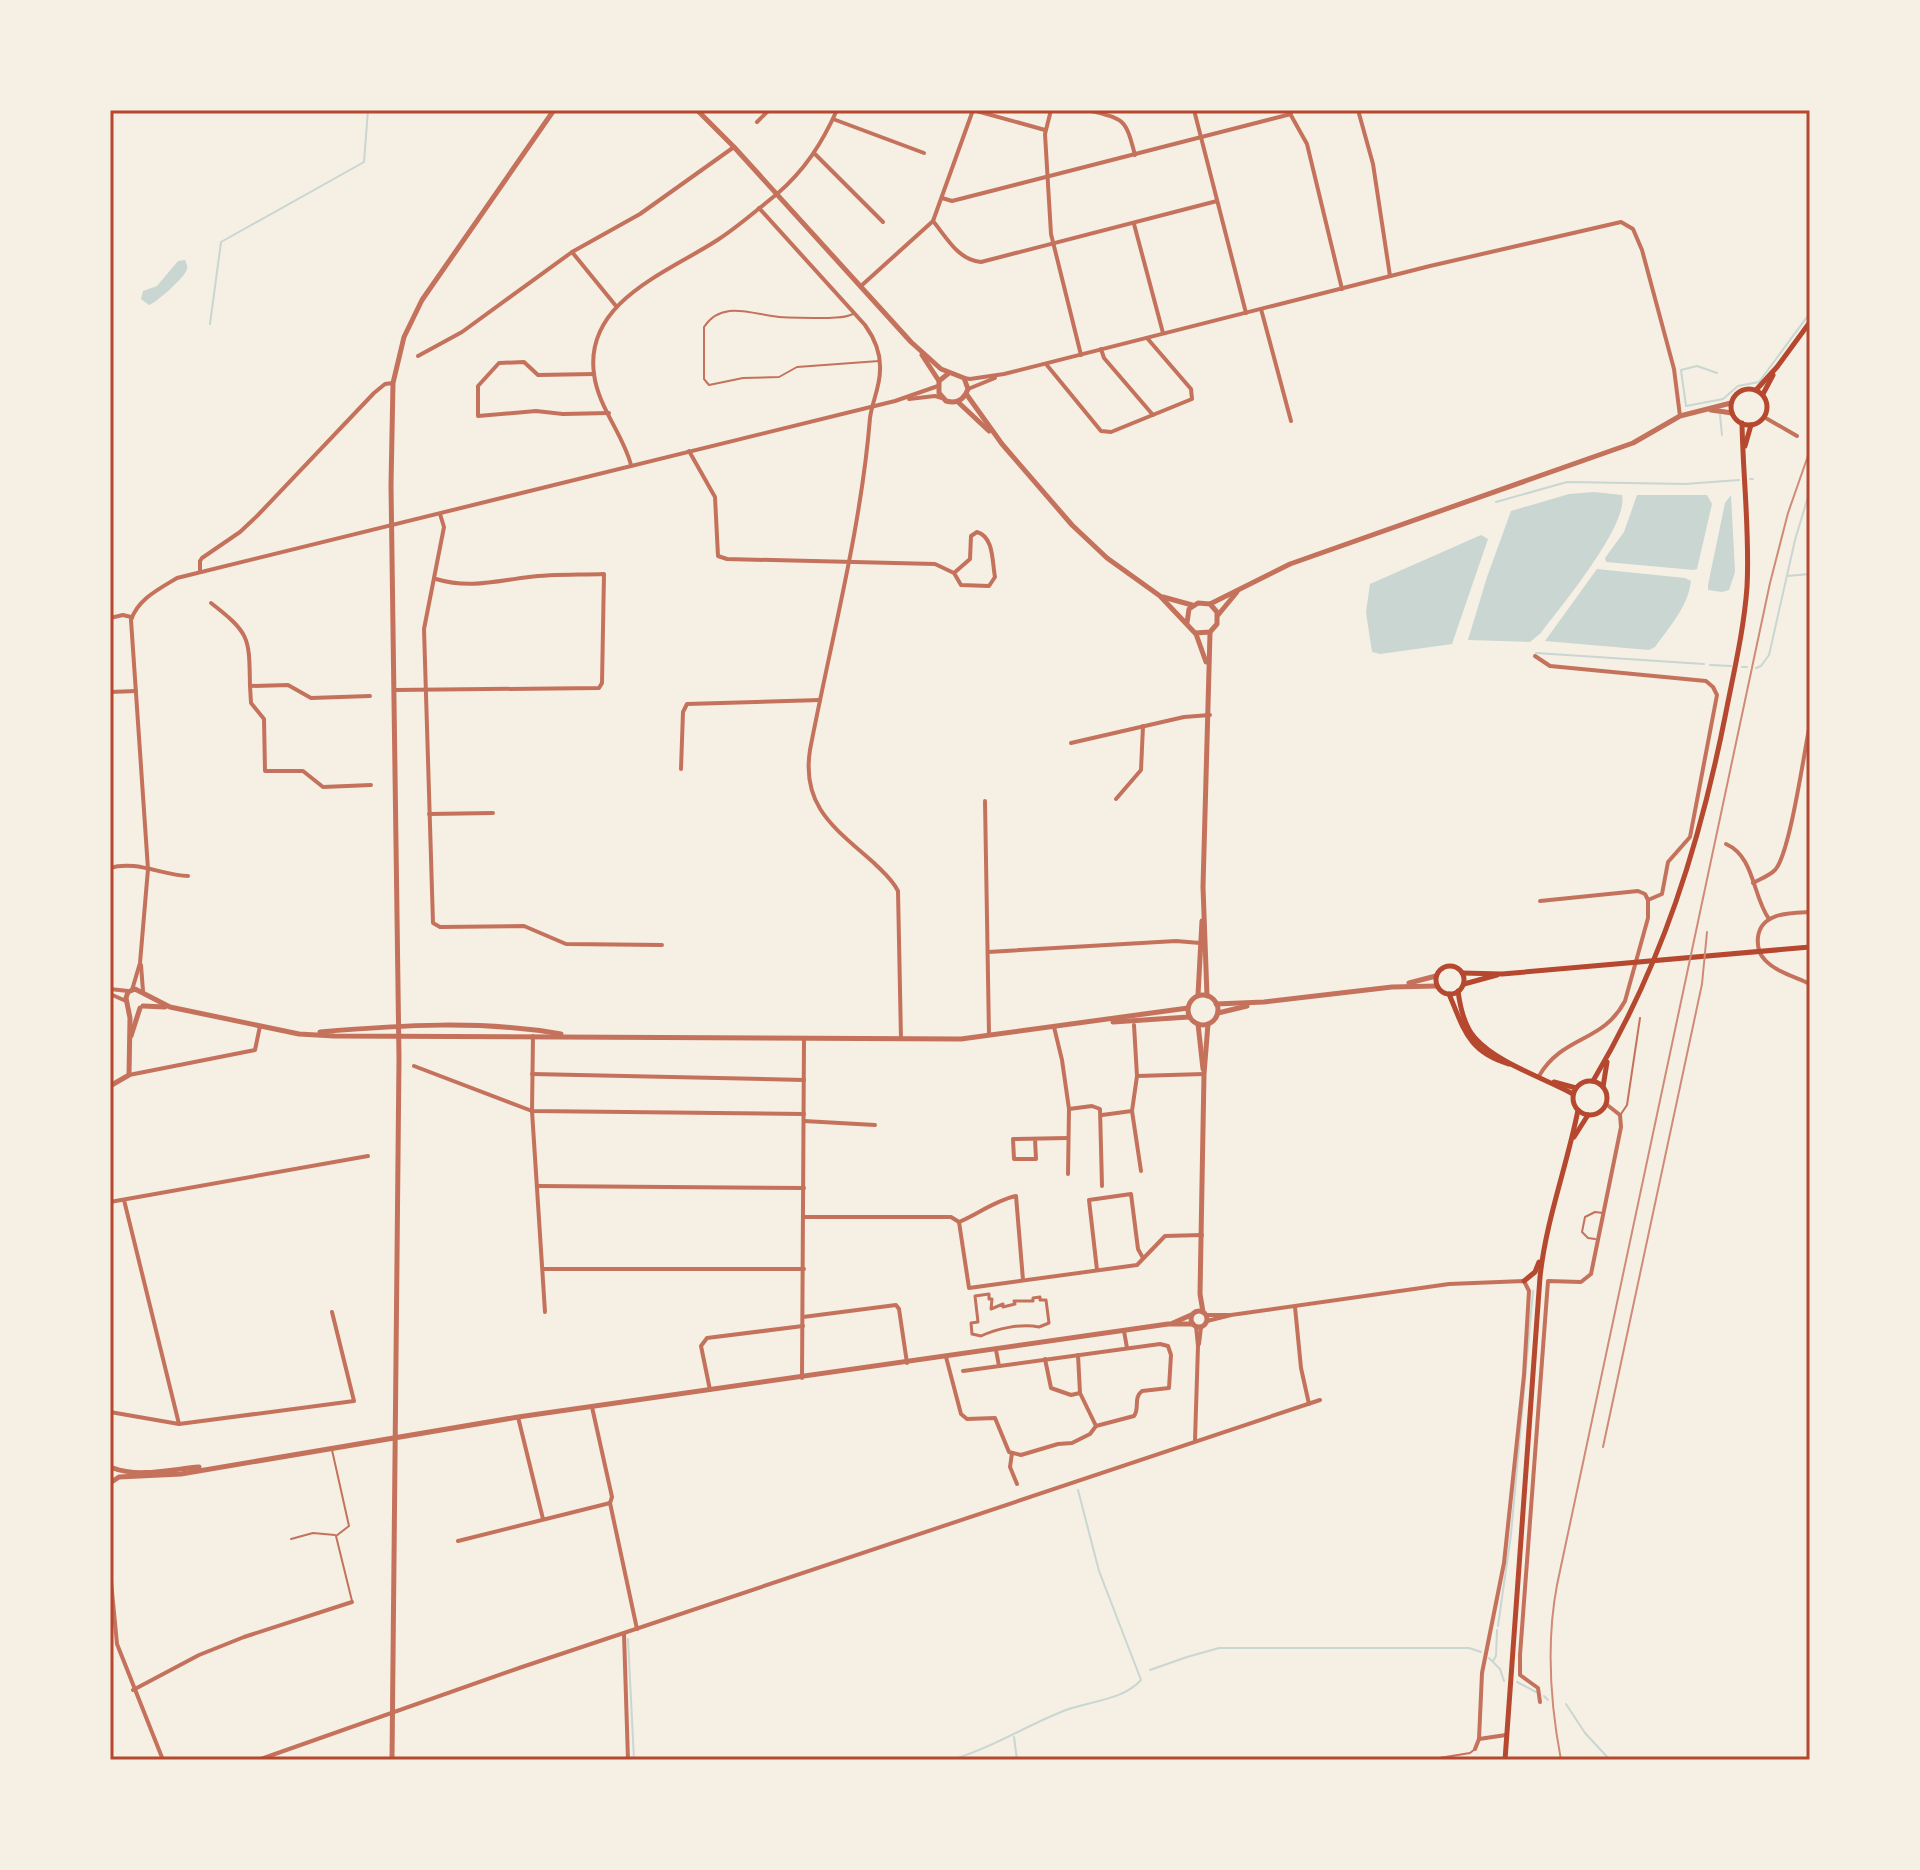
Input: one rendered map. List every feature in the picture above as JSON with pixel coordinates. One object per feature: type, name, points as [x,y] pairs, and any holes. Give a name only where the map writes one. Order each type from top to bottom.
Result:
[{"type":"main road","points":[[1756,390],[1810,322]]},
{"type":"main road","points":[[1763,395],[1777,367]]},
{"type":"main road","points":[[1744,451],[1751,425],[1764,417],[1767,405],[1763,395],[1756,390],[1742,390],[1731,403],[1732,413],[1742,423],[1751,425]]},
{"type":"main road","points":[[1593,1081],[1607,1061],[1648,975],[1683,888],[1712,784],[1746,604],[1742,423]]},
{"type":"main road","points":[[1502,974],[1464,984],[1458,991],[1449,994],[1437,986],[1436,976],[1442,968],[1451,966],[1462,973],[1502,974],[1810,947]]},
{"type":"main road","points":[[1462,973],[1464,984]]},
{"type":"main road","points":[[1458,991],[1474,1037],[1488,1050],[1574,1091]]},
{"type":"main road","points":[[1449,994],[1471,1042],[1482,1052],[1518,1066]]},
{"type":"main road","points":[[1578,1110],[1588,1115],[1600,1112],[1606,1104],[1603,1087],[1607,1061]]},
{"type":"main road","points":[[1574,1091],[1587,1081],[1603,1087]]},
{"type":"main road","points":[[1505,1760],[1543,1254],[1554,1200],[1573,1138],[1578,1110],[1574,1091]]},
{"type":"main road","points":[[1573,1138],[1588,1115]]},
{"type":"main road","points":[[1524,1281],[1535,1272],[1543,1254]]},
{"type":"street","points":[[697,110],[911,342],[938,384],[942,398]]},
{"type":"street","points":[[757,122],[769,110]]},
{"type":"street","points":[[631,466],[594,374],[594,349],[598,333],[616,306],[644,284],[721,238],[777,194],[815,154],[837,110]]},
{"type":"street","points":[[861,286],[933,221],[973,110],[1045,130]]},
{"type":"street","points":[[1051,110],[1045,130],[1053,243],[1081,355]]},
{"type":"street","points":[[1088,110],[1123,122],[1135,155]]},
{"type":"street","points":[[1194,110],[1246,313]]},
{"type":"street","points":[[1358,110],[1373,164],[1390,276]]},
{"type":"street","points":[[392,1760],[399,1036],[391,526],[393,383],[404,337],[422,300],[554,111]]},
{"type":"street","points":[[942,198],[952,201],[1201,139],[1290,112],[1307,144],[1342,289]]},
{"type":"street","points":[[833,119],[924,153]]},
{"type":"street","points":[[418,356],[462,332],[572,252],[640,214],[734,147]]},
{"type":"street","points":[[815,154],[883,222]]},
{"type":"street","points":[[933,221],[956,250],[976,262],[1217,201]]},
{"type":"street","points":[[759,208],[854,313],[876,341],[880,361],[848,560],[807,766],[812,794],[824,816],[889,877],[900,897],[901,1040]]},
{"type":"street","points":[[911,342],[949,373],[970,379],[1004,374],[1615,222],[1627,224],[1633,229],[1642,250],[1676,377],[1680,416]]},
{"type":"street","points":[[1134,223],[1163,333]]},
{"type":"street","points":[[572,252],[616,306]]},
{"type":"street","points":[[1261,309],[1291,421]]},
{"type":"street","points":[[1046,364],[1101,431],[1111,432],[1192,399],[1191,389],[1147,338]]},
{"type":"street","points":[[1101,349],[1104,358],[1153,415]]},
{"type":"street","points":[[594,374],[538,375],[524,362],[499,363],[478,386],[478,416],[536,411],[609,413]]},
{"type":"street","points":[[895,401],[938,384],[949,373]]},
{"type":"street","points":[[958,402],[967,392],[1004,374]]},
{"type":"street","points":[[964,378],[968,400],[1002,444],[1092,545],[1160,596],[1187,623],[1195,633],[1208,666]]},
{"type":"street","points":[[200,572],[202,558],[249,524],[382,385],[393,383]]},
{"type":"street","points":[[131,1037],[144,993],[140,963],[148,869],[132,617],[144,600],[166,585],[177,578],[200,572],[895,401],[926,396],[958,402],[1002,444]]},
{"type":"street","points":[[1210,604],[1279,568],[1633,443],[1680,416],[1731,403]]},
{"type":"street","points":[[1706,410],[1732,413]]},
{"type":"street","points":[[1764,417],[1797,436]]},
{"type":"street","points":[[689,451],[715,497],[718,556],[727,559],[935,564],[954,573],[961,585],[989,586],[995,577],[989,542],[984,534],[977,532],[971,536],[970,559],[954,573]]},
{"type":"street","points":[[440,514],[444,527],[424,629],[432,919],[436,925],[524,926],[566,944],[662,945]]},
{"type":"street","points":[[394,690],[599,688],[604,677],[604,574],[529,577],[481,585],[450,583],[435,578]]},
{"type":"street","points":[[1198,995],[1210,715],[1210,632],[1217,624],[1218,615],[1241,588]]},
{"type":"street","points":[[1160,596],[1182,604],[1210,604],[1218,615]]},
{"type":"street","points":[[211,603],[245,634],[251,703],[264,719],[265,771],[303,771],[323,787],[371,785]]},
{"type":"street","points":[[1187,623],[1187,614],[1193,605]]},
{"type":"street","points":[[110,618],[123,615],[132,617]]},
{"type":"street","points":[[1195,633],[1210,632]]},
{"type":"street","points":[[1535,656],[1550,666],[1706,681],[1716,691],[1713,723],[1690,837],[1668,862],[1662,894],[1648,900]]},
{"type":"street","points":[[250,686],[288,685],[311,698],[370,696]]},
{"type":"street","points":[[110,692],[136,691]]},
{"type":"street","points":[[681,769],[683,712],[687,704],[820,700]]},
{"type":"street","points":[[1071,743],[1184,717],[1210,715]]},
{"type":"street","points":[[1753,883],[1772,872],[1781,859],[1800,784],[1810,724]]},
{"type":"street","points":[[1116,799],[1141,770],[1143,726]]},
{"type":"street","points":[[985,801],[989,1036]]},
{"type":"street","points":[[429,814],[493,813]]},
{"type":"street","points":[[1726,844],[1741,854],[1762,909],[1769,919]]},
{"type":"street","points":[[110,868],[127,865],[170,876],[188,876]]},
{"type":"street","points":[[1539,1076],[1552,1056],[1603,1028],[1619,1013],[1633,981],[1648,918],[1648,900],[1645,894],[1638,891],[1540,901]]},
{"type":"street","points":[[1203,912],[1207,996]]},
{"type":"street","points":[[1810,912],[1785,913],[1769,919],[1758,935],[1760,954],[1775,967],[1810,984]]},
{"type":"street","points":[[988,952],[1176,941],[1200,943]]},
{"type":"street","points":[[129,1075],[131,1037],[127,1003],[140,963]]},
{"type":"street","points":[[1392,987],[1436,976]]},
{"type":"street","points":[[1216,1004],[1264,1002],[1392,987],[1437,986]]},
{"type":"street","points":[[110,992],[131,990],[144,993],[170,1007]]},
{"type":"street","points":[[110,992],[127,1003],[142,1007],[170,1007],[299,1034],[399,1036],[901,1040],[989,1036],[1188,1008]]},
{"type":"street","points":[[1189,1017],[1191,1000],[1198,995],[1207,996],[1216,1004],[1217,1013]]},
{"type":"street","points":[[1195,1440],[1196,1326],[1201,1315],[1204,1074],[1208,1024],[1217,1013],[1264,1002]]},
{"type":"street","points":[[1104,1021],[1189,1017],[1198,1024],[1208,1024]]},
{"type":"street","points":[[1198,1024],[1204,1074]]},
{"type":"street","points":[[110,1086],[129,1075],[255,1050],[260,1025]]},
{"type":"street","points":[[299,1034],[399,1026],[504,1025],[571,1035]]},
{"type":"street","points":[[1134,1025],[1137,1076],[1132,1111],[1141,1171]]},
{"type":"street","points":[[1054,1027],[1069,1109],[1068,1174]]},
{"type":"street","points":[[533,1036],[532,1111],[545,1312]]},
{"type":"street","points":[[802,1378],[804,1038]]},
{"type":"street","points":[[414,1066],[532,1111],[804,1114]]},
{"type":"street","points":[[532,1074],[804,1080]]},
{"type":"street","points":[[1137,1076],[1204,1074]]},
{"type":"street","points":[[1540,1702],[1538,1688],[1520,1675],[1520,1655],[1548,1281],[1581,1282],[1591,1274],[1618,1151],[1620,1115],[1606,1104]]},
{"type":"street","points":[[1069,1109],[1097,1107],[1101,1115],[1102,1186]]},
{"type":"street","points":[[1101,1115],[1132,1111]]},
{"type":"street","points":[[804,1121],[877,1126]]},
{"type":"street","points":[[1035,1139],[1036,1159],[1014,1159],[1013,1139],[1068,1138]]},
{"type":"street","points":[[110,1202],[368,1156]]},
{"type":"street","points":[[537,1186],[804,1188]]},
{"type":"street","points":[[1097,1270],[1089,1200],[1131,1194],[1138,1249],[1143,1258]]},
{"type":"street","points":[[959,1222],[1016,1196],[1023,1280]]},
{"type":"street","points":[[124,1200],[179,1424]]},
{"type":"street","points":[[804,1217],[951,1217],[959,1222],[969,1288],[1137,1265],[1165,1236],[1202,1235]]},
{"type":"street","points":[[543,1269],[804,1269]]},
{"type":"street","points":[[111,1483],[127,1476],[181,1474],[396,1436],[1124,1331],[1201,1315],[1231,1315],[1449,1284],[1524,1281],[1529,1291],[1515,1464],[1504,1563],[1484,1664],[1479,1739],[1475,1749]]},
{"type":"street","points":[[989,1294],[991,1309],[996,1305],[1015,1304],[1014,1301],[1033,1301],[1033,1298],[1040,1297],[1040,1300],[1046,1300],[1049,1323],[1041,1327],[1031,1325],[989,1331],[981,1336],[972,1334],[971,1323],[978,1322],[975,1296],[989,1294]]},
{"type":"street","points":[[803,1317],[896,1305],[907,1363]]},
{"type":"street","points":[[1295,1306],[1301,1368],[1309,1404]]},
{"type":"street","points":[[110,1412],[179,1424],[354,1401],[332,1312]]},
{"type":"street","points":[[1196,1326],[1201,1315]]},
{"type":"street","points":[[1168,1324],[1196,1326]]},
{"type":"street","points":[[710,1390],[701,1346],[707,1338],[803,1326]]},
{"type":"street","points":[[1124,1331],[1127,1348]]},
{"type":"street","points":[[946,1357],[961,1414],[972,1420],[992,1417],[997,1421],[1005,1445],[1012,1453],[1021,1455],[1072,1443],[1090,1434],[1096,1426],[1134,1416],[1137,1397],[1142,1391],[1169,1388],[1171,1355],[1168,1346],[1160,1344],[963,1371]]},
{"type":"street","points":[[996,1350],[999,1366]]},
{"type":"street","points":[[1078,1355],[1080,1393],[1096,1426]]},
{"type":"street","points":[[1045,1359],[1051,1388],[1071,1395],[1080,1393]]},
{"type":"street","points":[[258,1760],[623,1633],[1320,1400]]},
{"type":"street","points":[[592,1407],[637,1629]]},
{"type":"street","points":[[518,1417],[543,1520]]},
{"type":"street","points":[[1012,1453],[1010,1467],[1017,1484]]},
{"type":"street","points":[[112,1466],[121,1471],[216,1467]]},
{"type":"street","points":[[111,1483],[115,1474],[112,1466]]},
{"type":"street","points":[[458,1541],[610,1503]]},
{"type":"street","points":[[110,1571],[117,1644],[163,1760]]},
{"type":"street","points":[[133,1690],[199,1655],[352,1602]]},
{"type":"street","points":[[623,1633],[628,1760]]},
{"type":"street","points":[[1479,1739],[1506,1735]]},
{"type":"lane","points":[[854,313],[848,317],[816,318],[774,317],[754,311],[721,313],[704,327],[704,379],[709,385],[715,385],[743,378],[779,377],[797,367],[880,361]]},
{"type":"lane","points":[[1620,1115],[1627,1105],[1640,1018]]},
{"type":"lane","points":[[1598,1240],[1588,1238],[1582,1232],[1585,1217],[1595,1212],[1604,1213]]},
{"type":"lane","points":[[291,1539],[313,1533],[336,1536],[349,1526],[332,1448]]},
{"type":"lane","points":[[336,1536],[352,1602]]},
{"type":"lane","points":[[1427,1760],[1470,1753],[1475,1749]]},
{"type":"shaded area","points":[[185,260],[186,271],[168,291],[149,305],[141,299],[143,291],[157,286],[178,261]]},
{"type":"shaded area","points":[[1594,492],[1622,495],[1615,525],[1592,565],[1541,633],[1530,642],[1468,640],[1511,511],[1569,494]]},
{"type":"shaded area","points":[[1637,495],[1707,495],[1712,504],[1697,569],[1606,562],[1605,558],[1624,532]]},
{"type":"shaded area","points":[[1731,495],[1735,572],[1729,590],[1708,590],[1725,503]]},
{"type":"shaded area","points":[[1481,535],[1488,539],[1452,644],[1380,654],[1372,652],[1366,612],[1370,584]]},
{"type":"shaded area","points":[[1597,569],[1691,581],[1682,608],[1655,647],[1649,650],[1545,641]]},
{"type":"waterway","points":[[210,324],[221,242],[364,162],[368,110]]},
{"type":"waterway","points":[[1717,373],[1697,366],[1681,370],[1686,406],[1723,399],[1738,386],[1759,382],[1810,313]]},
{"type":"waterway","points":[[1720,415],[1722,435]]},
{"type":"waterway","points":[[1496,502],[1567,482],[1685,484],[1739,480]]},
{"type":"waterway","points":[[1756,668],[1769,655],[1795,540],[1810,490]]},
{"type":"waterway","points":[[1787,576],[1810,574]]},
{"type":"waterway","points":[[1536,653],[1704,664]]},
{"type":"waterway","points":[[1710,665],[1731,666]]},
{"type":"waterway","points":[[1742,667],[1747,667]]},
{"type":"waterway","points":[[1498,1626],[1511,1534],[1533,1291]]},
{"type":"waterway","points":[[951,1760],[1066,1710],[1116,1696],[1141,1680],[1099,1571],[1078,1490]]},
{"type":"waterway","points":[[1493,1661],[1497,1630]]},
{"type":"waterway","points":[[628,1639],[634,1760]]},
{"type":"waterway","points":[[1150,1670],[1219,1648],[1469,1648],[1481,1652]]},
{"type":"waterway","points":[[1489,1658],[1500,1669],[1504,1681]]},
{"type":"waterway","points":[[1517,1682],[1536,1692]]},
{"type":"waterway","points":[[1544,1696],[1548,1700]]},
{"type":"waterway","points":[[1566,1704],[1585,1733],[1610,1760]]},
{"type":"waterway","points":[[1014,1737],[1017,1760]]},
{"type":"railway","points":[[1561,1760],[1551,1672],[1551,1629],[1557,1585],[1770,583],[1788,513],[1810,450]]},
{"type":"railway","points":[[1603,1447],[1702,984],[1707,932]]}]
